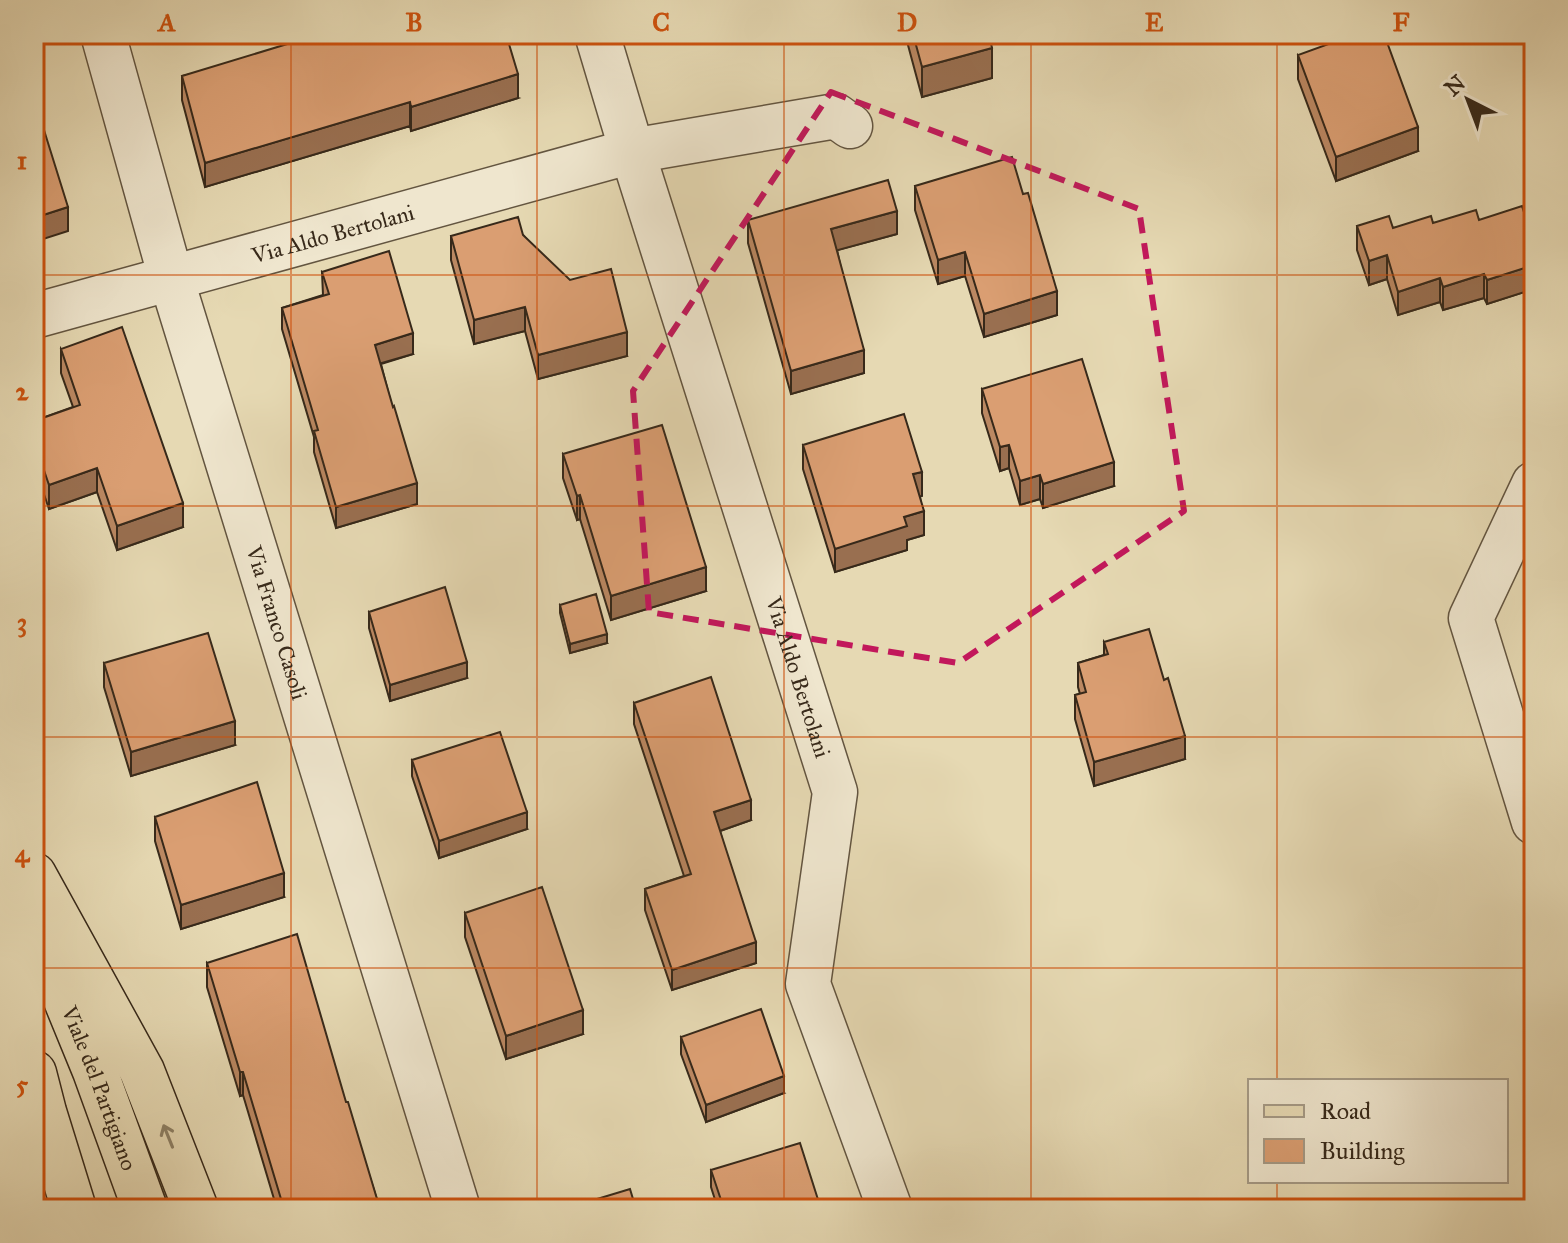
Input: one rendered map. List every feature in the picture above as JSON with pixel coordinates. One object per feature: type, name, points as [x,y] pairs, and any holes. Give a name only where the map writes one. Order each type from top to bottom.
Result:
[{"type":"main road","points":[[34,875],[142,1071],[196,1209]]},
{"type":"main road","name":"Viale del Partigiano","points":[[34,923],[95,1071],[145,1209]]},
{"type":"main road","points":[[34,1073],[74,1209]]},
{"type":"street","name":"Via Franco Casoli","points":[[103,34],[171,278],[458,1209]]},
{"type":"street","name":"Via Aldo Bertolani","points":[[597,34],[835,792],[808,984],[890,1209]]},
{"type":"street","name":"Via Aldo Bertolani","points":[[34,316],[632,151],[836,116],[850,126]]},
{"type":"street","points":[[1534,484],[1471,618],[1534,822]]},
{"type":"highlighted area","points":[[831,92],[1139,209],[1184,511],[958,663],[649,612],[633,391]]},
{"type":"green space","points":[[115,1056],[177,1209],[170,1209],[111,1067]]},
{"type":"building","points":[[320,34],[333,34],[335,41],[357,34],[506,34],[518,74],[411,107],[410,102],[205,163],[182,76]]},
{"type":"building","points":[[913,34],[989,34],[992,48],[922,67]]},
{"type":"building","points":[[1356,34],[1384,34],[1418,127],[1336,157],[1298,55]]},
{"type":"building","points":[[34,98],[68,207],[34,218]]},
{"type":"building","points":[[1012,157],[1023,194],[1028,193],[1057,291],[984,314],[965,252],[938,260],[915,186]]},
{"type":"building","points":[[888,180],[897,211],[831,229],[864,350],[791,371],[748,220]]},
{"type":"building","points":[[1522,206],[1534,244],[1534,265],[1487,280],[1484,274],[1443,287],[1440,278],[1398,292],[1387,255],[1369,261],[1357,226],[1389,216],[1393,228],[1431,216],[1433,223],[1476,210],[1479,220]]},
{"type":"building","points":[[518,217],[523,235],[570,280],[611,269],[627,332],[538,355],[525,307],[474,320],[451,236]]},
{"type":"building","points":[[389,251],[413,333],[375,345],[417,483],[336,507],[314,431],[318,430],[282,308],[329,294],[322,272]]},
{"type":"building","points":[[122,327],[183,503],[117,526],[97,468],[49,485],[34,441],[34,421],[80,405],[61,349]]},
{"type":"building","points":[[1082,359],[1114,462],[1043,484],[1040,475],[1020,481],[1009,445],[1000,447],[982,389]]},
{"type":"building","points":[[904,414],[922,472],[913,474],[924,511],[904,517],[907,526],[835,549],[803,445]]},
{"type":"building","points":[[662,425],[706,567],[611,596],[580,495],[577,496],[563,454]]},
{"type":"building","points":[[445,587],[467,662],[390,685],[369,612]]},
{"type":"building","points":[[596,594],[607,634],[570,644],[560,605]]},
{"type":"building","points":[[1149,629],[1185,736],[1094,762],[1075,695],[1086,692],[1078,663],[1108,654],[1104,642]]},
{"type":"building","points":[[208,633],[235,721],[131,752],[104,663]]},
{"type":"building","points":[[711,677],[751,800],[714,812],[756,942],[672,970],[645,889],[691,874],[634,703]]},
{"type":"building","points":[[500,732],[527,812],[439,841],[412,760]]},
{"type":"building","points":[[257,782],[284,873],[181,905],[155,817]]},
{"type":"building","points":[[542,887],[583,1010],[506,1036],[465,913]]},
{"type":"building","points":[[297,934],[380,1209],[284,1209],[207,963]]},
{"type":"building","points":[[761,1009],[784,1076],[706,1105],[681,1037]]},
{"type":"building","points":[[800,1143],[821,1209],[724,1209],[711,1170]]},
{"type":"building","points":[[630,1189],[636,1209],[564,1209]]}]
